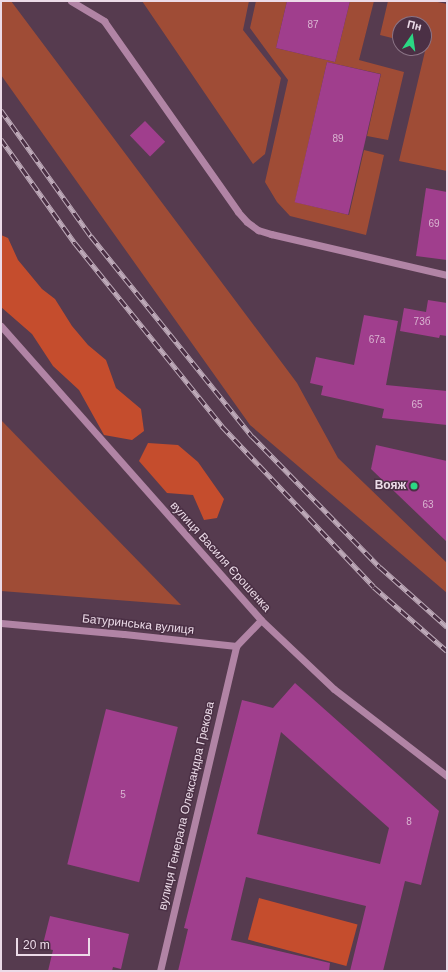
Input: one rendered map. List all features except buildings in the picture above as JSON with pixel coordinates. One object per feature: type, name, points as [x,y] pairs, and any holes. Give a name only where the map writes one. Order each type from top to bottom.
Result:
[{"type":"street","points":[[71,1],[104,21],[238,212],[247,222],[258,230],[271,234],[447,275]]},
{"type":"street","name":"вулиця Василя Єрошенка","points":[[1,326],[261,620],[334,690],[447,776]]},
{"type":"street","points":[[236,646],[261,620]]},
{"type":"street","name":"Батуринська вулиця","points":[[1,623],[236,646]]},
{"type":"street","name":"вулиця Генерала Олександра Грекова","points":[[160,971],[236,646]]},
{"type":"shaded area","points":[[1,1],[11,1],[297,383],[338,458],[447,563],[447,593],[250,425],[1,75]]},
{"type":"shaded area","points":[[142,1],[249,1],[243,30],[281,78],[265,154],[253,164]]},
{"type":"shaded area","points":[[256,1],[287,1],[276,48],[335,62],[350,1],[374,1],[359,60],[404,72],[388,140],[367,136],[381,74],[327,62],[295,202],[349,215],[364,150],[384,155],[366,235],[290,216],[277,202],[265,182],[288,80],[250,28]]},
{"type":"shaded area","points":[[388,1],[433,1],[447,4],[447,171],[399,161],[424,56],[432,56],[432,16],[392,16],[392,38],[380,35]]},
{"type":"shaded area","points":[[1,235],[8,238],[18,260],[42,289],[55,299],[72,326],[88,345],[106,360],[116,388],[141,409],[144,431],[132,440],[104,435],[79,390],[53,366],[32,334],[1,307]]},
{"type":"shaded area","points":[[1,420],[181,605],[1,591]]},
{"type":"shaded area","points":[[148,443],[178,445],[198,462],[224,499],[217,518],[204,520],[193,495],[167,493],[139,461]]},
{"type":"shaded area","points":[[259,898],[358,924],[346,966],[248,940]]},
{"type":"railway","points":[[1,110],[91,236],[252,436],[380,567],[447,627]]},
{"type":"railway","points":[[1,139],[75,243],[222,426],[374,587],[447,651]]},
{"type":"place","name":"Вояж","points":[[414,486]]}]
